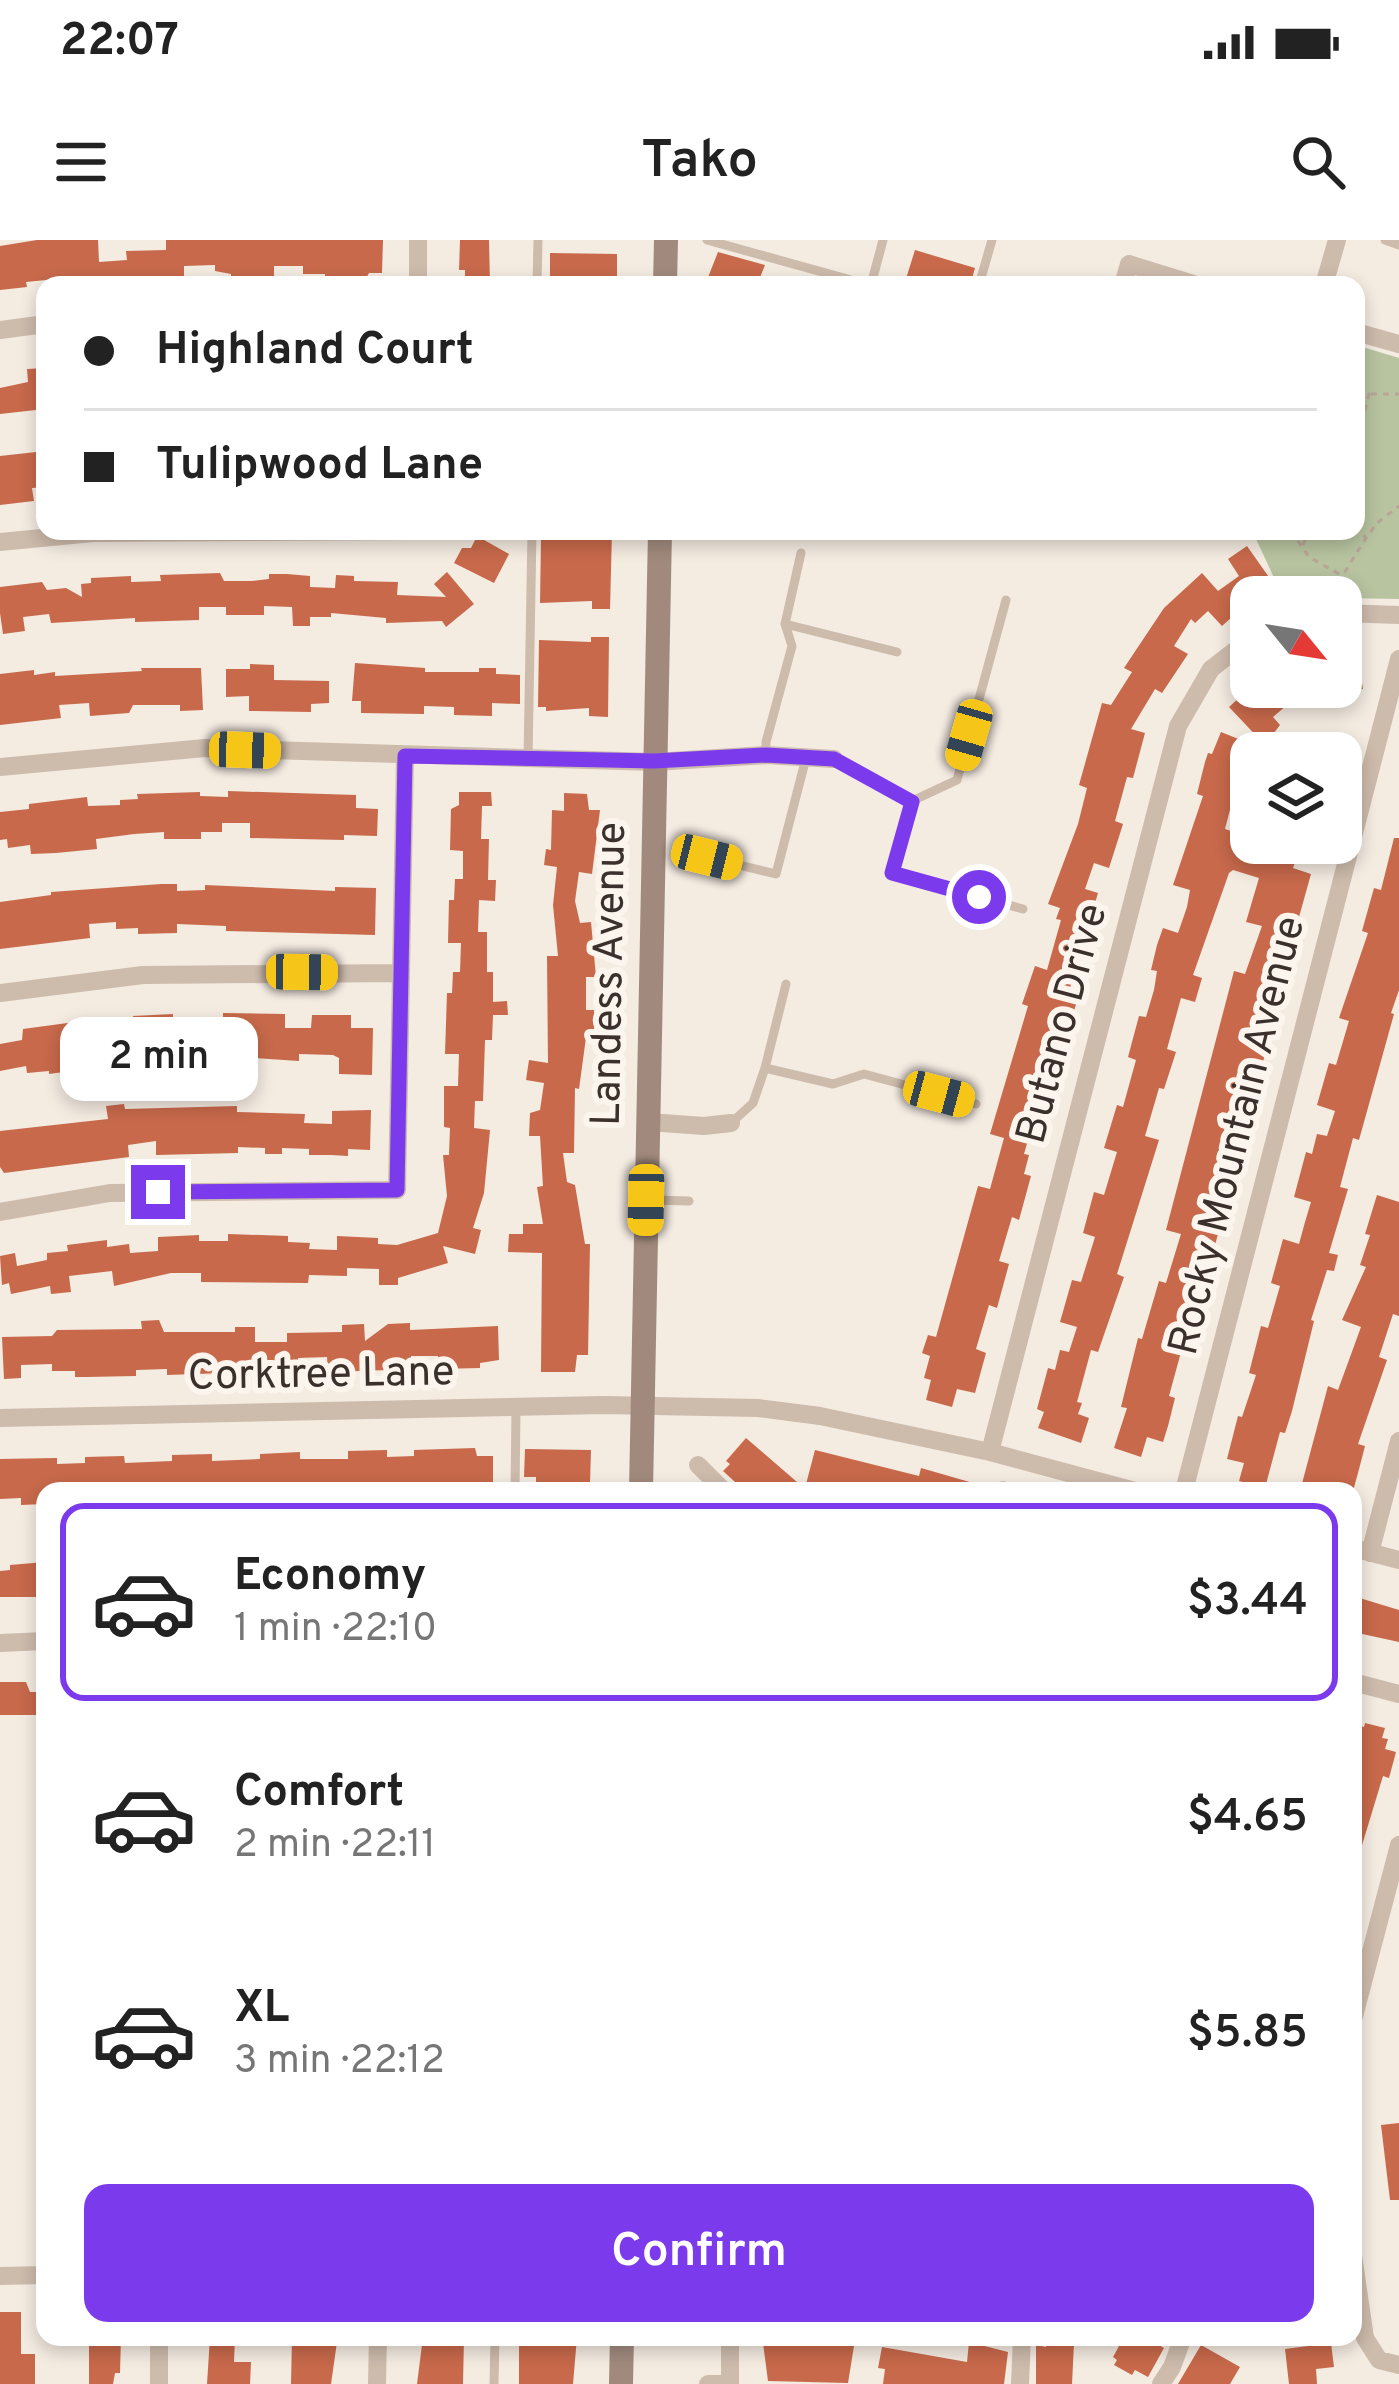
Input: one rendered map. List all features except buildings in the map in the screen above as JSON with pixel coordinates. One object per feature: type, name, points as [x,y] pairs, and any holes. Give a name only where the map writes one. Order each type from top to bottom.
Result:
[{"type":"main road","points":[[665,276],[666,240]]},
{"type":"main road","name":"Landess Avenue","points":[[641,1482],[660,540]]},
{"type":"main road","points":[[621,2384],[622,2346]]},
{"type":"street","points":[[418,240],[418,276]]},
{"type":"street","points":[[1327,276],[1337,240]]},
{"type":"street","points":[[1126,276],[1129,264],[1168,276]]},
{"type":"street","points":[[0,330],[36,325]]},
{"type":"street","points":[[1365,335],[1399,344]]},
{"type":"street","points":[[0,542],[36,539]]},
{"type":"street","points":[[1362,614],[1399,615]]},
{"type":"street","name":"Butano Drive","points":[[990,1452],[1178,726],[1211,669],[1230,654]]},
{"type":"street","name":"Rocky Mountain Avenue","points":[[1186,1482],[1399,659]]},
{"type":"street","points":[[0,767],[205,748],[528,759],[654,761],[766,755],[834,759]]},
{"type":"street","points":[[0,1212],[110,1193],[397,1190],[405,756]]},
{"type":"street","points":[[0,993],[143,975],[401,973]]},
{"type":"street","points":[[649,1121],[704,1126],[730,1123]]},
{"type":"street","name":"Corktree Lane","points":[[0,1418],[758,1408],[820,1416],[990,1452],[1102,1482]]},
{"type":"street","points":[[1399,1441],[1362,1550],[1399,1560]]},
{"type":"street","points":[[698,1465],[715,1482]]},
{"type":"street","points":[[0,1643],[36,1641]]},
{"type":"street","points":[[1362,1684],[1399,1694]]},
{"type":"street","points":[[1362,1986],[1399,1845]]},
{"type":"street","points":[[0,2276],[36,2275]]},
{"type":"street","points":[[1362,2317],[1365,2338],[1389,2362]]},
{"type":"street","points":[[159,2346],[159,2384]]},
{"type":"street","points":[[377,2384],[378,2346]]},
{"type":"street","points":[[708,2384],[726,2384],[729,2346]]},
{"type":"street","points":[[1020,2384],[1022,2346]]},
{"type":"street","points":[[1161,2384],[1180,2346]]},
{"type":"lane","points":[[537,276],[538,240]]},
{"type":"lane","points":[[707,240],[837,276]]},
{"type":"lane","points":[[873,276],[883,240]]},
{"type":"lane","points":[[982,276],[992,240]]},
{"type":"lane","points":[[1385,240],[1399,244]]},
{"type":"lane","points":[[528,759],[532,540]]},
{"type":"lane","points":[[766,755],[791,646],[785,624],[801,553]]},
{"type":"lane","points":[[1006,600],[956,780],[912,802],[892,873],[1023,908]]},
{"type":"lane","points":[[785,624],[897,652]]},
{"type":"lane","points":[[707,857],[776,874],[806,758]]},
{"type":"lane","points":[[834,759],[912,802]]},
{"type":"lane","points":[[730,1123],[753,1103],[786,984]]},
{"type":"lane","points":[[766,1068],[833,1084],[864,1074],[976,1104]]},
{"type":"lane","points":[[646,1200],[689,1201]]},
{"type":"lane","points":[[515,1482],[516,1409]]},
{"type":"lane","points":[[494,2384],[495,2346]]},
{"type":"path","points":[[1365,394],[1399,394]]},
{"type":"path","points":[[1365,412],[1370,394]]},
{"type":"path","points":[[1366,538],[1399,506]]},
{"type":"path","points":[[1298,540],[1309,557],[1343,575],[1365,540]]},
{"type":"path","points":[[1303,547],[1306,540]]},
{"type":"green space","points":[[1365,348],[1399,358],[1399,599],[1362,598],[1362,576],[1273,576],[1256,540],[1365,540]]},
{"type":"route","points":[[158,1192],[397,1190],[405,756],[834,759],[912,802],[892,873],[979,897]]}]
